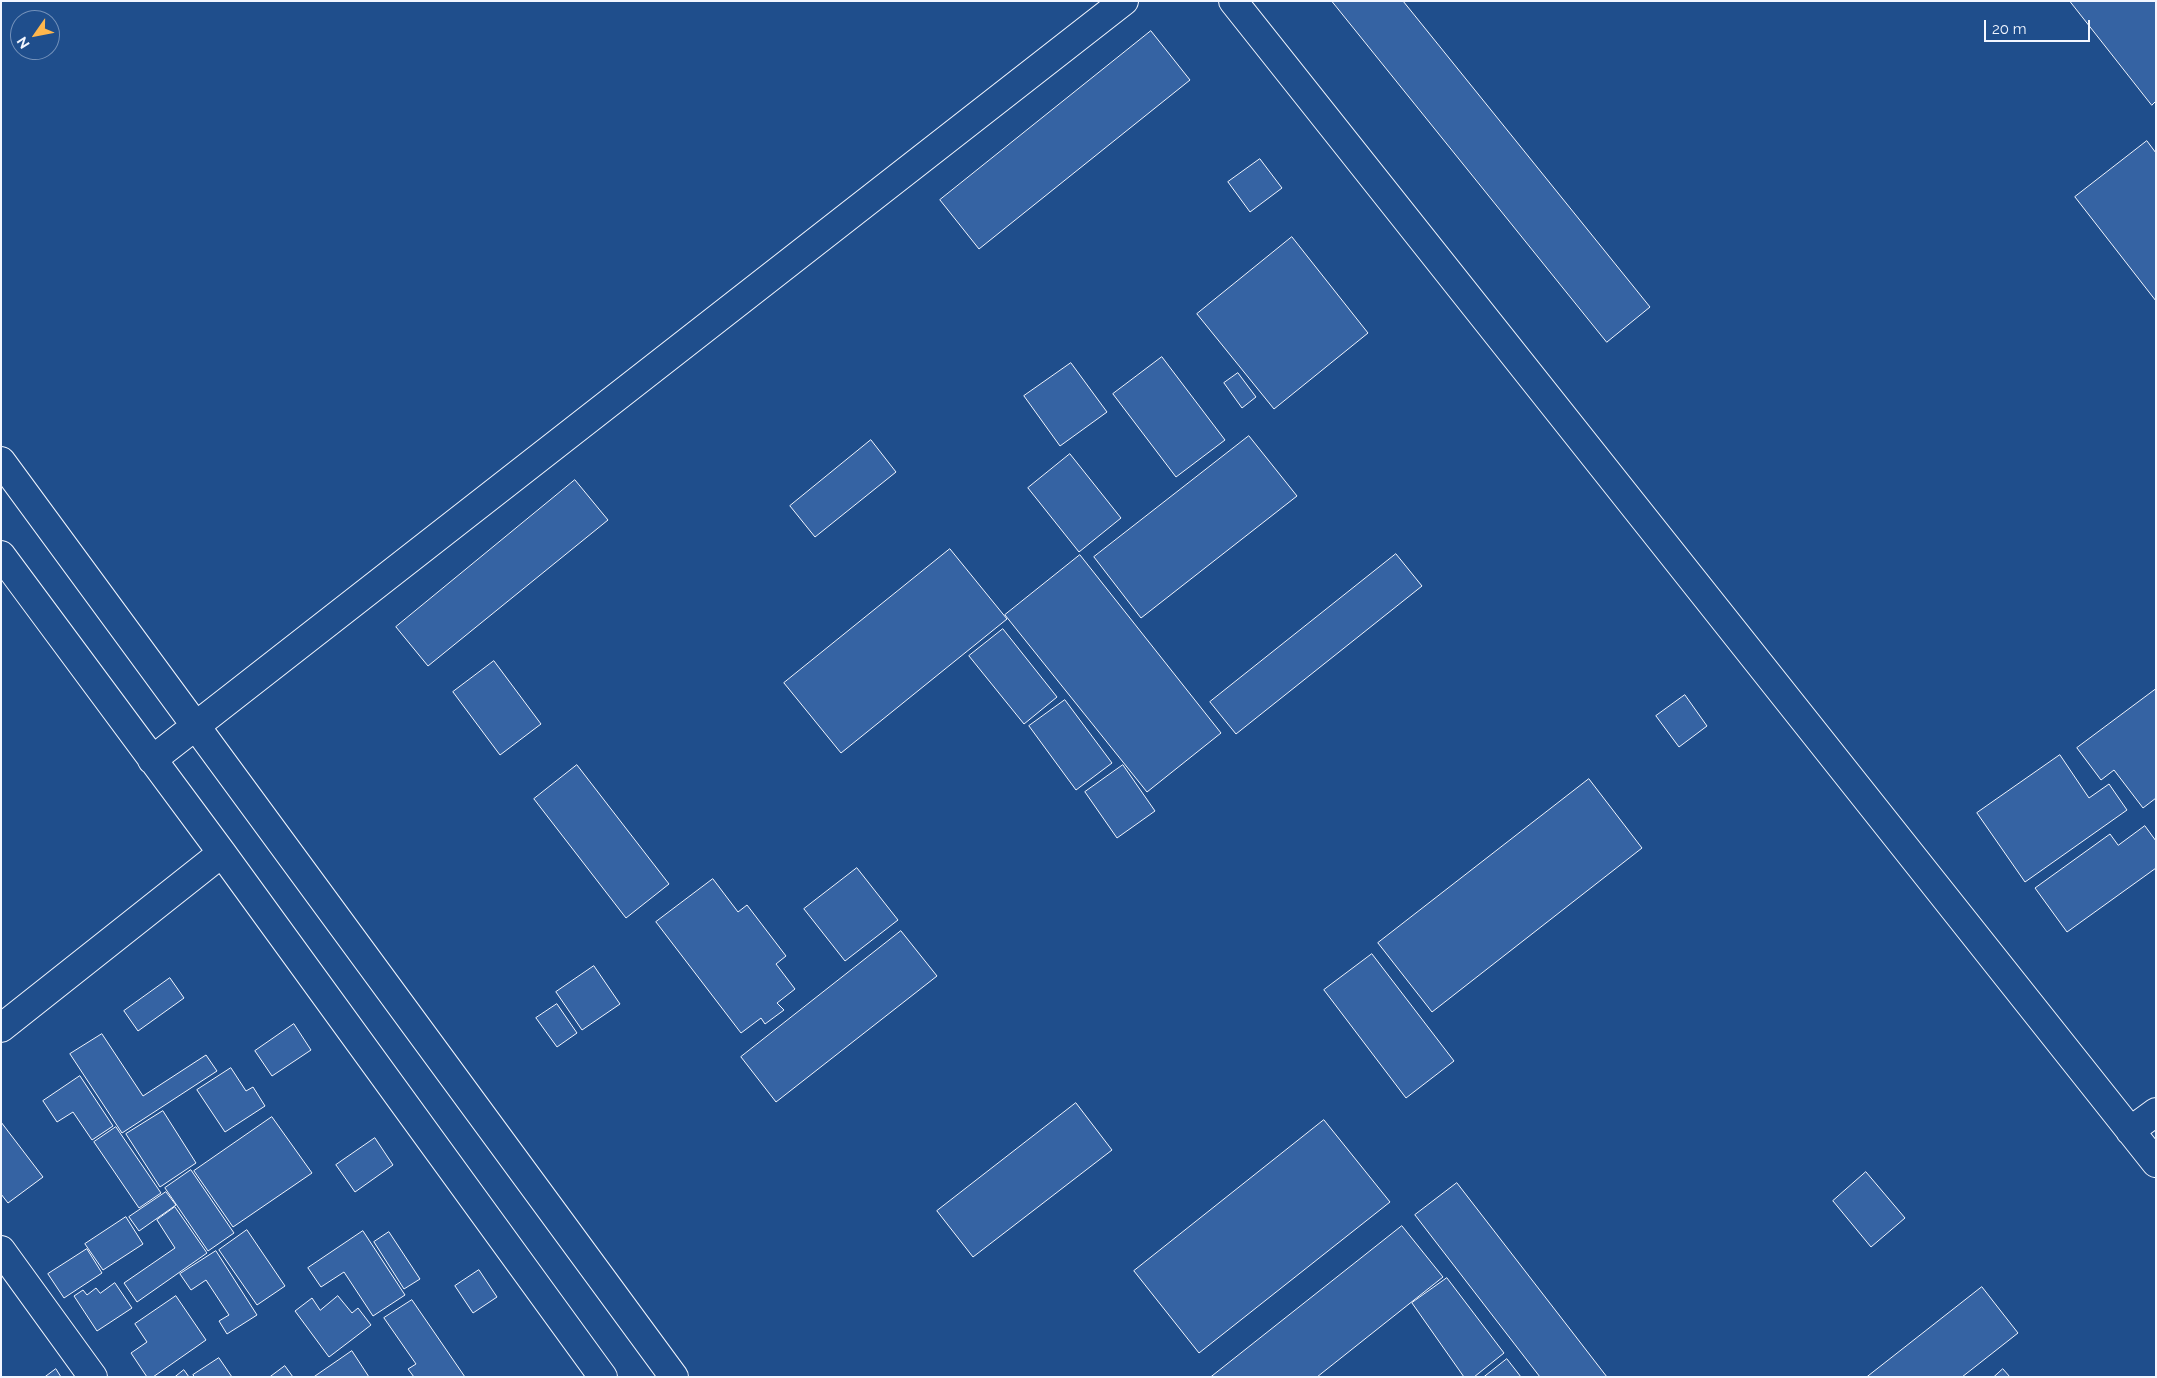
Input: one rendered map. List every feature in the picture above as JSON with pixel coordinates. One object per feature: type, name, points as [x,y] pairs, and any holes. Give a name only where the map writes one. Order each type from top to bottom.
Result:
[{"type":"street","points":[[152,760],[1124,1]]},
{"type":"street","points":[[1233,1],[2156,1163]]},
{"type":"street","points":[[1,461],[674,1377]]},
{"type":"street","points":[[1,555],[222,853],[603,1377]]},
{"type":"street","points":[[1,1028],[222,853]]},
{"type":"street","points":[[2130,1131],[2156,1112]]},
{"type":"street","points":[[1,1250],[93,1377]]},
{"type":"building","points":[[1332,1],[1403,1],[1650,307],[1607,342]]},
{"type":"building","points":[[2070,1],[2156,1],[2156,101],[2152,105]]},
{"type":"building","points":[[1151,31],[1190,80],[979,249],[940,200]]},
{"type":"building","points":[[2147,141],[2156,153],[2156,301],[2075,197]]},
{"type":"building","points":[[1260,159],[1282,188],[1250,212],[1228,182]]},
{"type":"building","points":[[1292,237],[1368,333],[1274,409],[1197,314]]},
{"type":"building","points":[[1162,357],[1225,440],[1176,477],[1113,394]]},
{"type":"building","points":[[1071,363],[1107,412],[1060,446],[1024,396]]},
{"type":"building","points":[[1238,373],[1256,397],[1242,408],[1224,383]]},
{"type":"building","points":[[1249,436],[1297,496],[1141,618],[1094,557]]},
{"type":"building","points":[[871,440],[896,472],[815,537],[790,506]]},
{"type":"building","points":[[1070,454],[1121,518],[1079,552],[1028,488]]},
{"type":"building","points":[[575,480],[608,520],[428,666],[396,627]]},
{"type":"building","points":[[950,549],[1007,619],[841,753],[784,683]]},
{"type":"building","points":[[1396,554],[1422,586],[1236,734],[1210,702]]},
{"type":"building","points":[[1080,555],[1221,733],[1147,792],[1005,615]]},
{"type":"building","points":[[1003,629],[1057,697],[1024,724],[969,656]]},
{"type":"building","points":[[494,661],[541,724],[500,755],[453,692]]},
{"type":"building","points":[[2156,689],[2156,798],[2143,808],[2114,770],[2101,780],[2077,748]]},
{"type":"building","points":[[1685,695],[1707,726],[1679,747],[1656,716]]},
{"type":"building","points":[[1065,700],[1112,763],[1076,790],[1029,726]]},
{"type":"building","points":[[2060,755],[2089,798],[2109,784],[2127,810],[2025,882],[1977,813]]},
{"type":"building","points":[[577,765],[669,884],[626,918],[534,799]]},
{"type":"building","points":[[1123,765],[1155,811],[1117,838],[1085,792]]},
{"type":"building","points":[[1589,779],[1642,848],[1432,1012],[1378,943]]},
{"type":"building","points":[[2145,826],[2156,841],[2156,868],[2067,932],[2035,888],[2110,834],[2118,845]]},
{"type":"building","points":[[857,868],[898,920],[845,961],[804,909]]},
{"type":"building","points":[[713,879],[738,912],[747,905],[786,956],[776,964],[795,989],[777,1003],[784,1010],[765,1024],[761,1018],[741,1033],[656,922]]},
{"type":"building","points":[[901,931],[937,976],[776,1102],[741,1057]]},
{"type":"building","points":[[1372,954],[1454,1061],[1406,1098],[1324,990]]},
{"type":"building","points":[[594,966],[620,1004],[582,1030],[556,992]]},
{"type":"building","points":[[170,978],[184,998],[138,1031],[124,1011]]},
{"type":"building","points":[[557,1004],[577,1033],[557,1047],[536,1018]]},
{"type":"building","points":[[294,1024],[311,1050],[272,1076],[255,1051]]},
{"type":"building","points":[[102,1034],[143,1096],[206,1055],[217,1071],[122,1133],[70,1054]]},
{"type":"building","points":[[231,1068],[246,1091],[253,1087],[265,1106],[225,1132],[197,1090]]},
{"type":"building","points":[[80,1076],[113,1126],[92,1140],[73,1112],[57,1122],[43,1101]]},
{"type":"building","points":[[1076,1103],[1112,1150],[973,1257],[937,1211]]},
{"type":"building","points":[[163,1111],[196,1163],[160,1187],[126,1134]]},
{"type":"building","points":[[272,1117],[312,1173],[233,1227],[194,1171]]},
{"type":"building","points":[[1324,1120],[1390,1202],[1199,1353],[1134,1271]]},
{"type":"building","points":[[1,1122],[43,1177],[8,1203],[1,1194]]},
{"type":"building","points":[[116,1127],[161,1193],[139,1208],[94,1142]]},
{"type":"building","points":[[375,1138],[393,1165],[355,1192],[336,1165]]},
{"type":"building","points":[[191,1170],[234,1233],[208,1251],[165,1188]]},
{"type":"building","points":[[1866,1172],[1905,1218],[1871,1247],[1833,1201]]},
{"type":"building","points":[[1457,1183],[1607,1377],[1540,1377],[1415,1215]]},
{"type":"building","points":[[166,1192],[176,1205],[139,1231],[129,1217]]},
{"type":"building","points":[[175,1207],[207,1253],[137,1302],[124,1283],[175,1248],[157,1220]]},
{"type":"building","points":[[126,1217],[143,1244],[103,1270],[85,1244]]},
{"type":"building","points":[[1402,1226],[1443,1277],[1317,1377],[1211,1377]]},
{"type":"building","points":[[247,1230],[285,1286],[257,1305],[219,1250]]},
{"type":"building","points":[[363,1231],[405,1295],[373,1316],[344,1272],[321,1287],[308,1268]]},
{"type":"building","points":[[389,1232],[420,1279],[404,1289],[374,1242]]},
{"type":"building","points":[[87,1249],[102,1273],[64,1298],[48,1274]]},
{"type":"building","points":[[216,1251],[257,1315],[227,1334],[219,1321],[229,1315],[206,1280],[191,1290],[180,1274]]},
{"type":"building","points":[[479,1270],[497,1297],[473,1313],[455,1286]]},
{"type":"building","points":[[1447,1278],[1504,1353],[1474,1377],[1464,1377],[1412,1303]]},
{"type":"building","points":[[115,1283],[132,1308],[97,1331],[74,1296],[83,1290],[87,1295],[96,1288],[100,1293]]},
{"type":"building","points":[[1982,1287],[2018,1333],[1962,1377],[1867,1377]]},
{"type":"building","points":[[176,1296],[206,1340],[153,1377],[147,1377],[131,1353],[147,1342],[135,1324]]},
{"type":"building","points":[[338,1296],[352,1313],[358,1308],[371,1325],[329,1357],[295,1311],[312,1298],[320,1310]]},
{"type":"building","points":[[412,1300],[465,1377],[414,1377],[408,1369],[416,1364],[384,1318]]},
{"type":"building","points":[[352,1351],[369,1377],[314,1377]]},
{"type":"building","points":[[219,1358],[232,1377],[195,1377],[193,1375]]},
{"type":"building","points":[[1507,1359],[1521,1377],[1484,1377]]},
{"type":"building","points":[[285,1366],[293,1377],[270,1377]]},
{"type":"building","points":[[56,1369],[61,1377],[45,1377]]},
{"type":"building","points":[[2003,1369],[2010,1377],[1994,1377]]},
{"type":"building","points":[[184,1370],[189,1377],[175,1377]]}]
